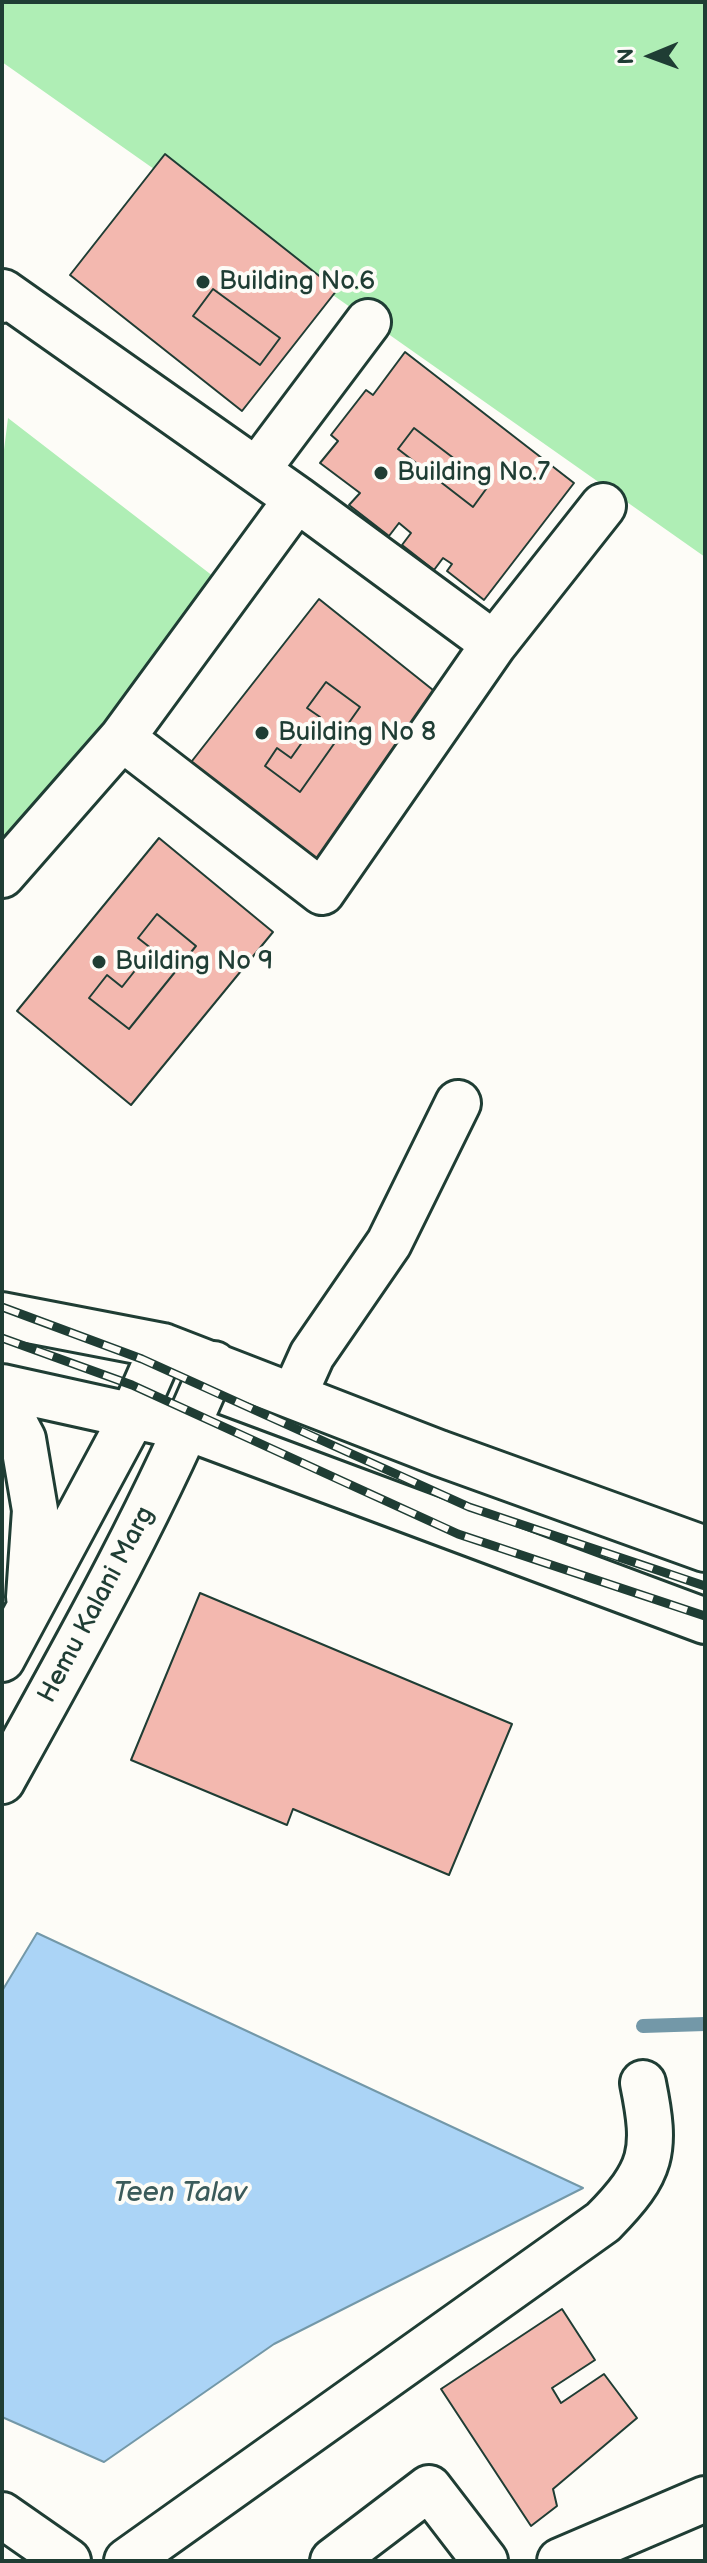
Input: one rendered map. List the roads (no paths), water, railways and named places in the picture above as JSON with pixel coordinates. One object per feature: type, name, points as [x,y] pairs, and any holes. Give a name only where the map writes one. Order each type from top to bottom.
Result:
[{"type":"street","points":[[2,292],[2,300]]},
{"type":"street","points":[[2,292],[257,470],[494,644]]},
{"type":"street","points":[[257,470],[368,322]]},
{"type":"street","points":[[2,875],[122,738],[297,499]]},
{"type":"street","points":[[122,738],[322,892],[494,644],[603,506]]},
{"type":"street","points":[[294,1395],[312,1355],[389,1243],[458,1103]]},
{"type":"street","points":[[2,1315],[163,1346],[393,1435],[705,1549]]},
{"type":"street","points":[[2,1659],[131,1419],[163,1346]]},
{"type":"street","name":"Hemu Kalani Marg","points":[[2,1781],[116,1575],[188,1428],[214,1364]]},
{"type":"street","points":[[2,1387],[131,1419],[188,1428],[372,1500],[705,1621]]},
{"type":"street","points":[[2,1399],[23,1439],[35,1510],[28,1611]]},
{"type":"street","points":[[372,1500],[393,1435]]},
{"type":"street","points":[[127,2561],[603,2222],[629,2195],[649,2160],[651,2122],[643,2083]]},
{"type":"street","points":[[333,2561],[429,2488],[485,2561]]},
{"type":"street","points":[[560,2561],[705,2499]]},
{"type":"street","points":[[2,2515],[68,2561]]},
{"type":"water","name":"Teen Talav","points":[[37,1933],[583,2188],[274,2344],[104,2462],[2,2417],[2,1991]]},
{"type":"waterway","points":[[643,2026],[705,2024]]},
{"type":"railway","points":[[2,1307],[142,1359],[469,1507],[705,1586]]},
{"type":"railway","points":[[2,1338],[132,1385],[458,1534],[705,1616]]},
{"type":"place","name":"Building No.6","points":[[203,282]]},
{"type":"place","name":"Building No.7","points":[[381,473]]},
{"type":"place","name":"Building No 8","points":[[262,733]]},
{"type":"place","name":"Building No 9","points":[[99,962]]}]
